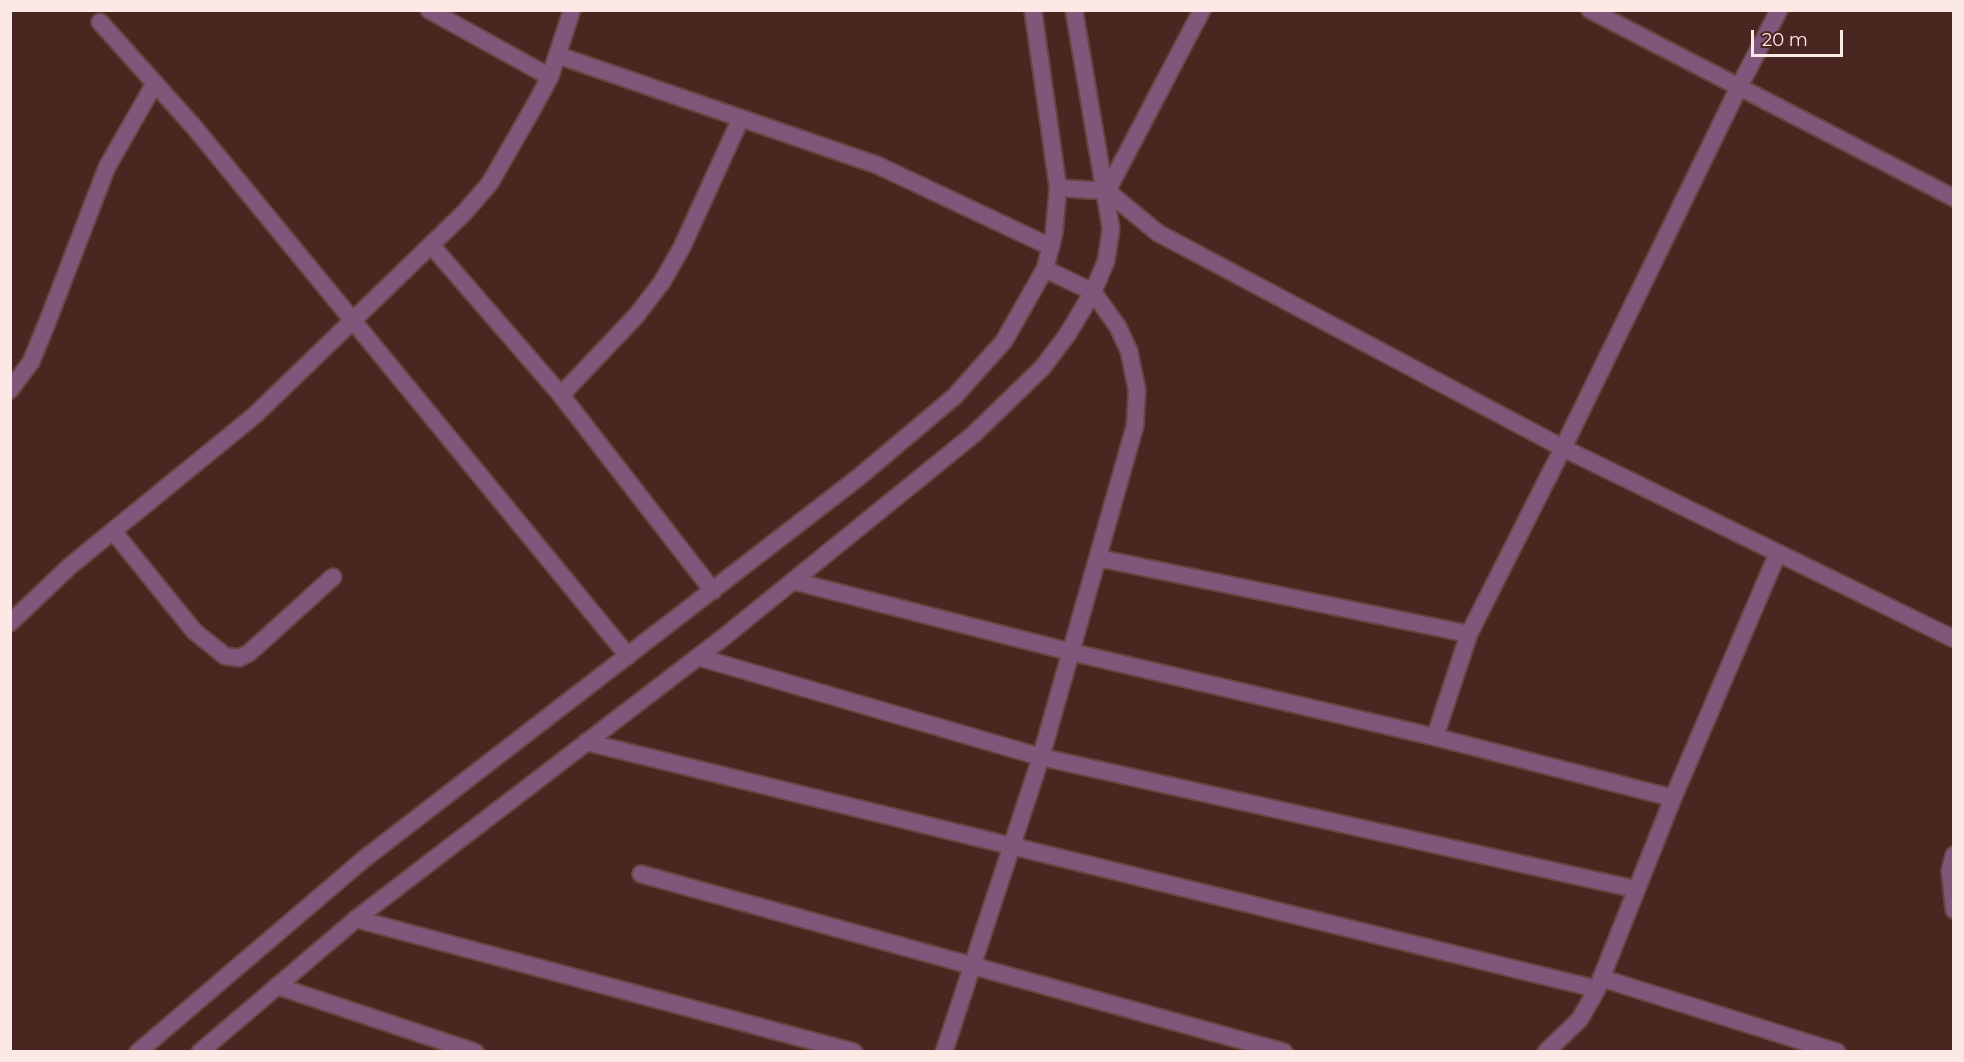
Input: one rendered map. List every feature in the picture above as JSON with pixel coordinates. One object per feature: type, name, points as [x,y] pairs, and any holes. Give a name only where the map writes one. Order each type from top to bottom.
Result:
[{"type":"street","points":[[429,10],[550,77]]},
{"type":"street","points":[[10,623],[70,566],[255,415],[431,244],[490,183],[550,77],[572,10]]},
{"type":"street","points":[[138,1052],[364,859],[859,477],[955,396],[1004,341],[1045,269],[1054,233],[1058,188],[1050,116],[1033,10]]},
{"type":"street","points":[[200,1052],[356,919],[698,657],[974,434],[1043,367],[1093,292],[1106,261],[1111,229],[1107,191],[1074,10]]},
{"type":"street","points":[[1107,191],[1202,10]]},
{"type":"street","points":[[1590,10],[1738,89],[1953,198]]},
{"type":"street","points":[[1435,737],[1469,634],[1779,10]]},
{"type":"street","points":[[100,22],[353,320],[628,656]]},
{"type":"street","points":[[557,55],[877,165],[1050,247]]},
{"type":"street","points":[[10,390],[31,362],[107,167],[154,83]]},
{"type":"street","points":[[561,395],[636,316],[662,282],[682,247],[741,118]]},
{"type":"street","points":[[1058,188],[1107,191],[1158,233],[1563,448],[1953,639]]},
{"type":"street","points":[[431,244],[561,395],[713,591]]},
{"type":"street","points":[[944,1052],[1041,757],[1135,426],[1137,390],[1125,343],[1118,327],[1093,292],[1045,269]]},
{"type":"street","points":[[113,531],[194,631],[225,656],[239,658],[249,653],[333,577]]},
{"type":"street","points":[[1553,1050],[1580,1019],[1599,983],[1673,798],[1778,555]]},
{"type":"street","points":[[1098,558],[1469,634]]},
{"type":"street","points":[[793,581],[1071,652],[1435,737],[1673,798]]},
{"type":"street","points":[[698,657],[1041,757],[1635,889]]},
{"type":"street","points":[[586,742],[1599,983],[1837,1052]]},
{"type":"street","points":[[1953,855],[1950,871],[1953,910]]},
{"type":"street","points":[[641,874],[972,963],[1284,1052]]},
{"type":"street","points":[[356,919],[854,1052]]},
{"type":"street","points":[[277,986],[474,1052]]}]
